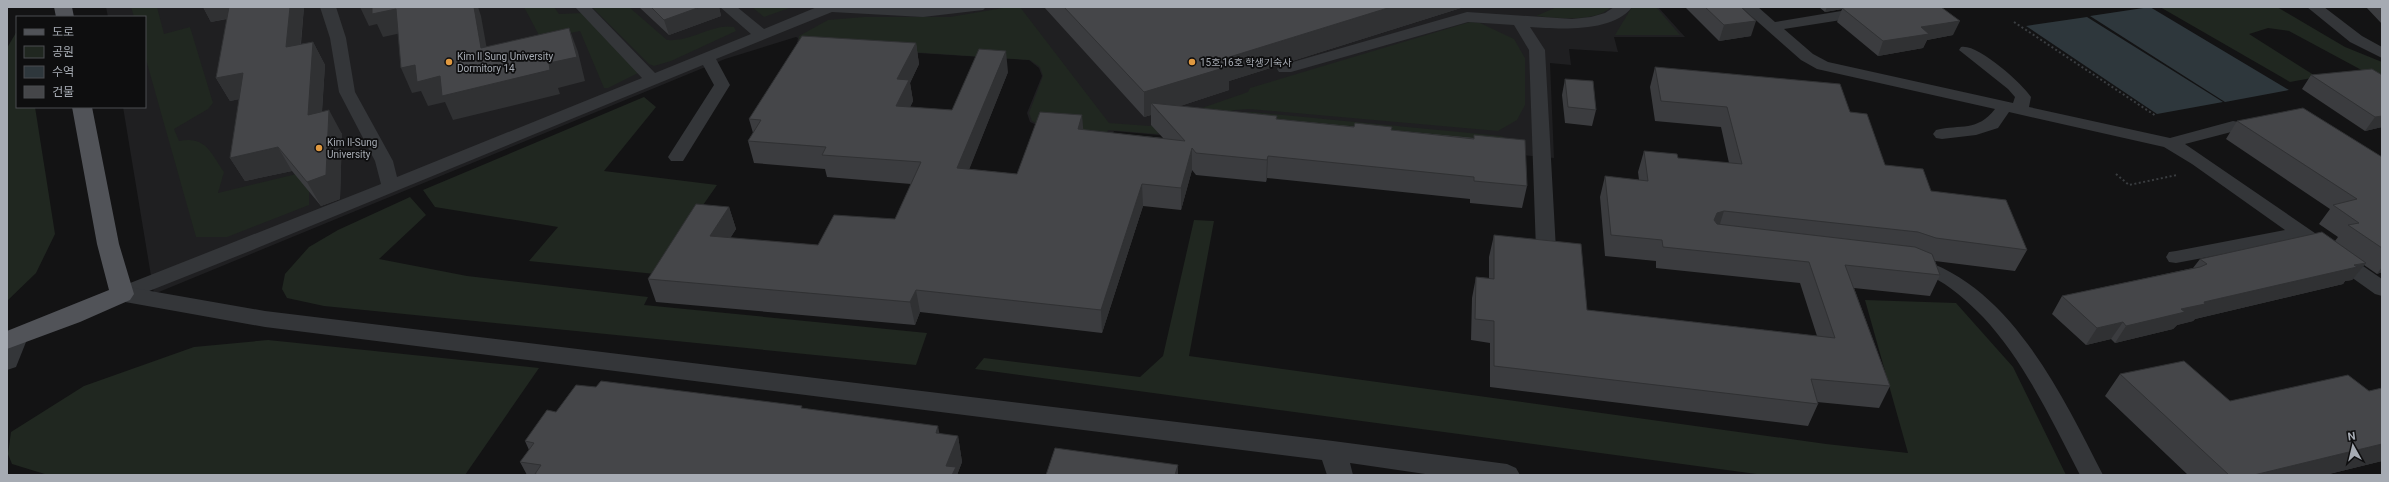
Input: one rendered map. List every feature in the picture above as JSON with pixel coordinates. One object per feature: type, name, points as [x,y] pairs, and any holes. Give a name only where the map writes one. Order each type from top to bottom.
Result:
[{"type":"main road","points":[[12,339],[122,294],[108,244],[82,108]]},
{"type":"street","points":[[122,294],[265,319],[1336,463],[1507,475]]},
{"type":"street","points":[[7,361],[12,339]]},
{"type":"lane","points":[[328,7],[338,38],[347,92],[384,161],[391,187]]},
{"type":"lane","points":[[583,7],[653,80]]},
{"type":"lane","points":[[728,7],[762,35]]},
{"type":"lane","points":[[122,294],[391,187],[830,7],[866,10],[950,10],[978,7]]},
{"type":"lane","points":[[1285,69],[1467,17],[1491,17],[1520,23],[1586,22],[1611,17],[1624,7]]},
{"type":"lane","points":[[1749,7],[1807,57],[1823,66],[2012,110],[2170,143],[2211,169],[2382,289]]},
{"type":"lane","points":[[1771,27],[1892,7]]},
{"type":"lane","points":[[2315,7],[2356,39],[2382,54]]},
{"type":"lane","points":[[1520,23],[1537,50],[1546,250]]},
{"type":"lane","points":[[1942,134],[1976,130],[1992,124],[2012,110],[2023,97],[2014,86],[1967,50]]},
{"type":"lane","points":[[677,157],[722,85],[707,58]]},
{"type":"lane","points":[[2170,143],[2233,126]]},
{"type":"lane","points":[[2176,257],[2302,233]]},
{"type":"lane","points":[[1900,260],[1908,261],[1942,274],[1975,298],[2018,345],[2092,475]]},
{"type":"path","points":[[2014,22],[2190,138]]},
{"type":"path","points":[[2116,174],[2128,185],[2211,169]]},
{"type":"shaded area","name":"Kim Il-Sung University","points":[[106,7],[1658,7],[1685,37],[1614,37],[1618,52],[1569,49],[1571,65],[1550,63],[1554,158],[1188,125],[1159,135],[1114,131],[1112,138],[1045,129],[1030,122],[1027,113],[1042,76],[1039,68],[1029,60],[806,46],[797,43],[798,38],[796,37],[725,59],[154,294],[123,108],[146,108],[146,16],[108,16]]},
{"type":"green space","points":[[131,7],[157,7],[164,34],[190,27],[213,103],[208,109],[174,129],[179,141],[188,140],[201,143],[211,152],[224,172],[218,193],[309,171],[309,205],[227,237],[196,237],[146,60],[146,16],[134,16]]},
{"type":"green space","points":[[524,7],[554,7],[559,14],[583,13],[640,72],[608,88],[604,88],[580,31],[541,39]]},
{"type":"green space","points":[[592,7],[629,7],[667,40],[676,40],[694,36],[726,26],[734,27],[736,31],[671,61],[654,66],[649,64]]},
{"type":"green space","points":[[752,7],[792,7],[764,17]]},
{"type":"green space","points":[[1009,7],[1020,7],[1109,123],[1150,126],[1248,92],[1250,88],[1470,22],[1480,23],[1514,39],[1525,58],[1525,105],[1517,120],[1498,131],[1249,109],[1235,110],[1156,134],[1108,130],[1106,135],[1045,128],[1032,121],[1029,113],[1043,76],[1040,67],[1030,60],[807,45],[799,42],[799,36],[828,20],[864,17],[950,17]]},
{"type":"green space","points":[[1557,7],[1611,7],[1604,12],[1586,17],[1564,18],[1536,16]]},
{"type":"green space","points":[[1632,7],[1656,7],[1680,35],[1615,35]]},
{"type":"green space","points":[[2160,7],[2277,7],[2345,47],[2382,62],[2382,81],[2289,31],[2268,28],[2249,34],[2317,77],[2290,82]]},
{"type":"green space","points":[[16,33],[16,108],[35,108],[55,234],[36,273],[7,301],[7,48]]},
{"type":"green space","points":[[644,97],[656,107],[604,171],[717,185],[655,274],[529,261],[558,227],[435,207],[423,190]]},
{"type":"green space","points":[[1252,112],[1501,136],[1512,141],[1514,156],[1238,114]]},
{"type":"green space","points":[[410,197],[426,215],[379,259],[467,276],[648,297],[644,305],[927,333],[916,365],[324,306],[287,298],[282,289],[285,274],[309,247],[338,230]]},
{"type":"green space","points":[[1194,220],[1214,221],[1189,356],[1826,444],[1908,453],[1865,300],[1956,303],[2013,367],[2066,475],[1764,475],[975,369],[984,358],[1140,377],[1163,356]]},
{"type":"green space","points":[[268,340],[539,368],[465,475],[48,475],[12,464],[8,454],[11,432],[84,386],[194,347]]},
{"type":"water","points":[[2150,7],[2289,90],[2225,102],[2090,16]]},
{"type":"water","points":[[2087,17],[2223,102],[2157,114],[2026,26]]},
{"type":"building","points":[[229,7],[290,7],[286,47],[313,42],[308,115],[329,110],[326,175],[307,182],[278,147],[230,158],[243,73],[216,78]]},
{"type":"building","points":[[372,7],[474,7],[481,48],[569,28],[577,57],[549,63],[550,70],[442,96],[440,76],[417,82],[415,65],[401,68],[396,9],[372,14]]},
{"type":"building","points":[[651,7],[700,7],[664,20]]},
{"type":"building","points":[[1064,7],[1391,7],[1223,59],[1230,66],[1144,92]]},
{"type":"building","points":[[1705,7],[1741,7],[1756,21],[1724,25]]},
{"type":"building","points":[[1941,7],[1960,21],[1921,27],[1929,34],[1883,41],[1842,8]]},
{"type":"building","points":[[802,36],[916,43],[897,79],[909,80],[896,106],[952,110],[979,49],[1006,51],[957,168],[1017,174],[1040,112],[1082,115],[1078,129],[1185,141],[1151,103],[1277,116],[1276,119],[1354,127],[1355,123],[1392,127],[1391,130],[1474,139],[1474,135],[1525,140],[1527,186],[1474,181],[1474,177],[1268,156],[1267,160],[1196,153],[1192,148],[1181,188],[1142,184],[1101,310],[916,290],[910,302],[648,279],[696,204],[729,207],[710,236],[818,245],[834,215],[895,219],[921,162],[822,155],[826,147],[748,141],[761,120],[749,119]]},
{"type":"building","points":[[1655,67],[1840,84],[1850,112],[1867,114],[1885,165],[1923,169],[1931,191],[2006,200],[2027,250],[1936,238],[1918,232],[1724,211],[1717,213],[1714,220],[1717,224],[1915,247],[1932,254],[1940,275],[1845,265],[1890,386],[1811,379],[1818,404],[1494,366],[1494,321],[1475,319],[1476,277],[1494,279],[1494,235],[1581,244],[1587,310],[1835,338],[1809,262],[1663,247],[1662,240],[1611,235],[1605,176],[1648,181],[1644,151],[1677,154],[1678,158],[1742,164],[1727,107],[1661,101]]},
{"type":"building","points":[[2372,69],[2382,75],[2382,116],[2375,117],[2311,75]]},
{"type":"building","points":[[1565,79],[1593,81],[1596,110],[1568,107]]},
{"type":"building","points":[[2303,108],[2382,157],[2382,248],[2348,225],[2359,223],[2333,205],[2357,199],[2237,121]]},
{"type":"building","points":[[2322,232],[2366,263],[2354,265],[2357,267],[2204,302],[2205,304],[2181,309],[2185,312],[2126,326],[2123,322],[2097,328],[2062,296],[2200,267],[2207,264],[2200,259]]},
{"type":"building","points":[[2184,361],[2230,401],[2348,375],[2369,391],[2382,388],[2382,444],[2254,475],[2229,475],[2120,374]]},
{"type":"building","points":[[601,381],[802,406],[801,408],[938,426],[936,433],[958,436],[946,466],[956,467],[952,475],[540,475],[535,474],[541,465],[520,462],[534,443],[525,441],[547,410],[556,412],[576,385],[596,387]]},
{"type":"building","points":[[1055,448],[1178,465],[1175,475],[1046,475]]},
{"type":"place","name":"Kim Il Sung University Dormitory 14","points":[[449,62]]},
{"type":"place","name":"15호,16호 학생기숙사","points":[[1192,62]]},
{"type":"place","name":"Kim Il-Sung University","points":[[319,148]]}]
